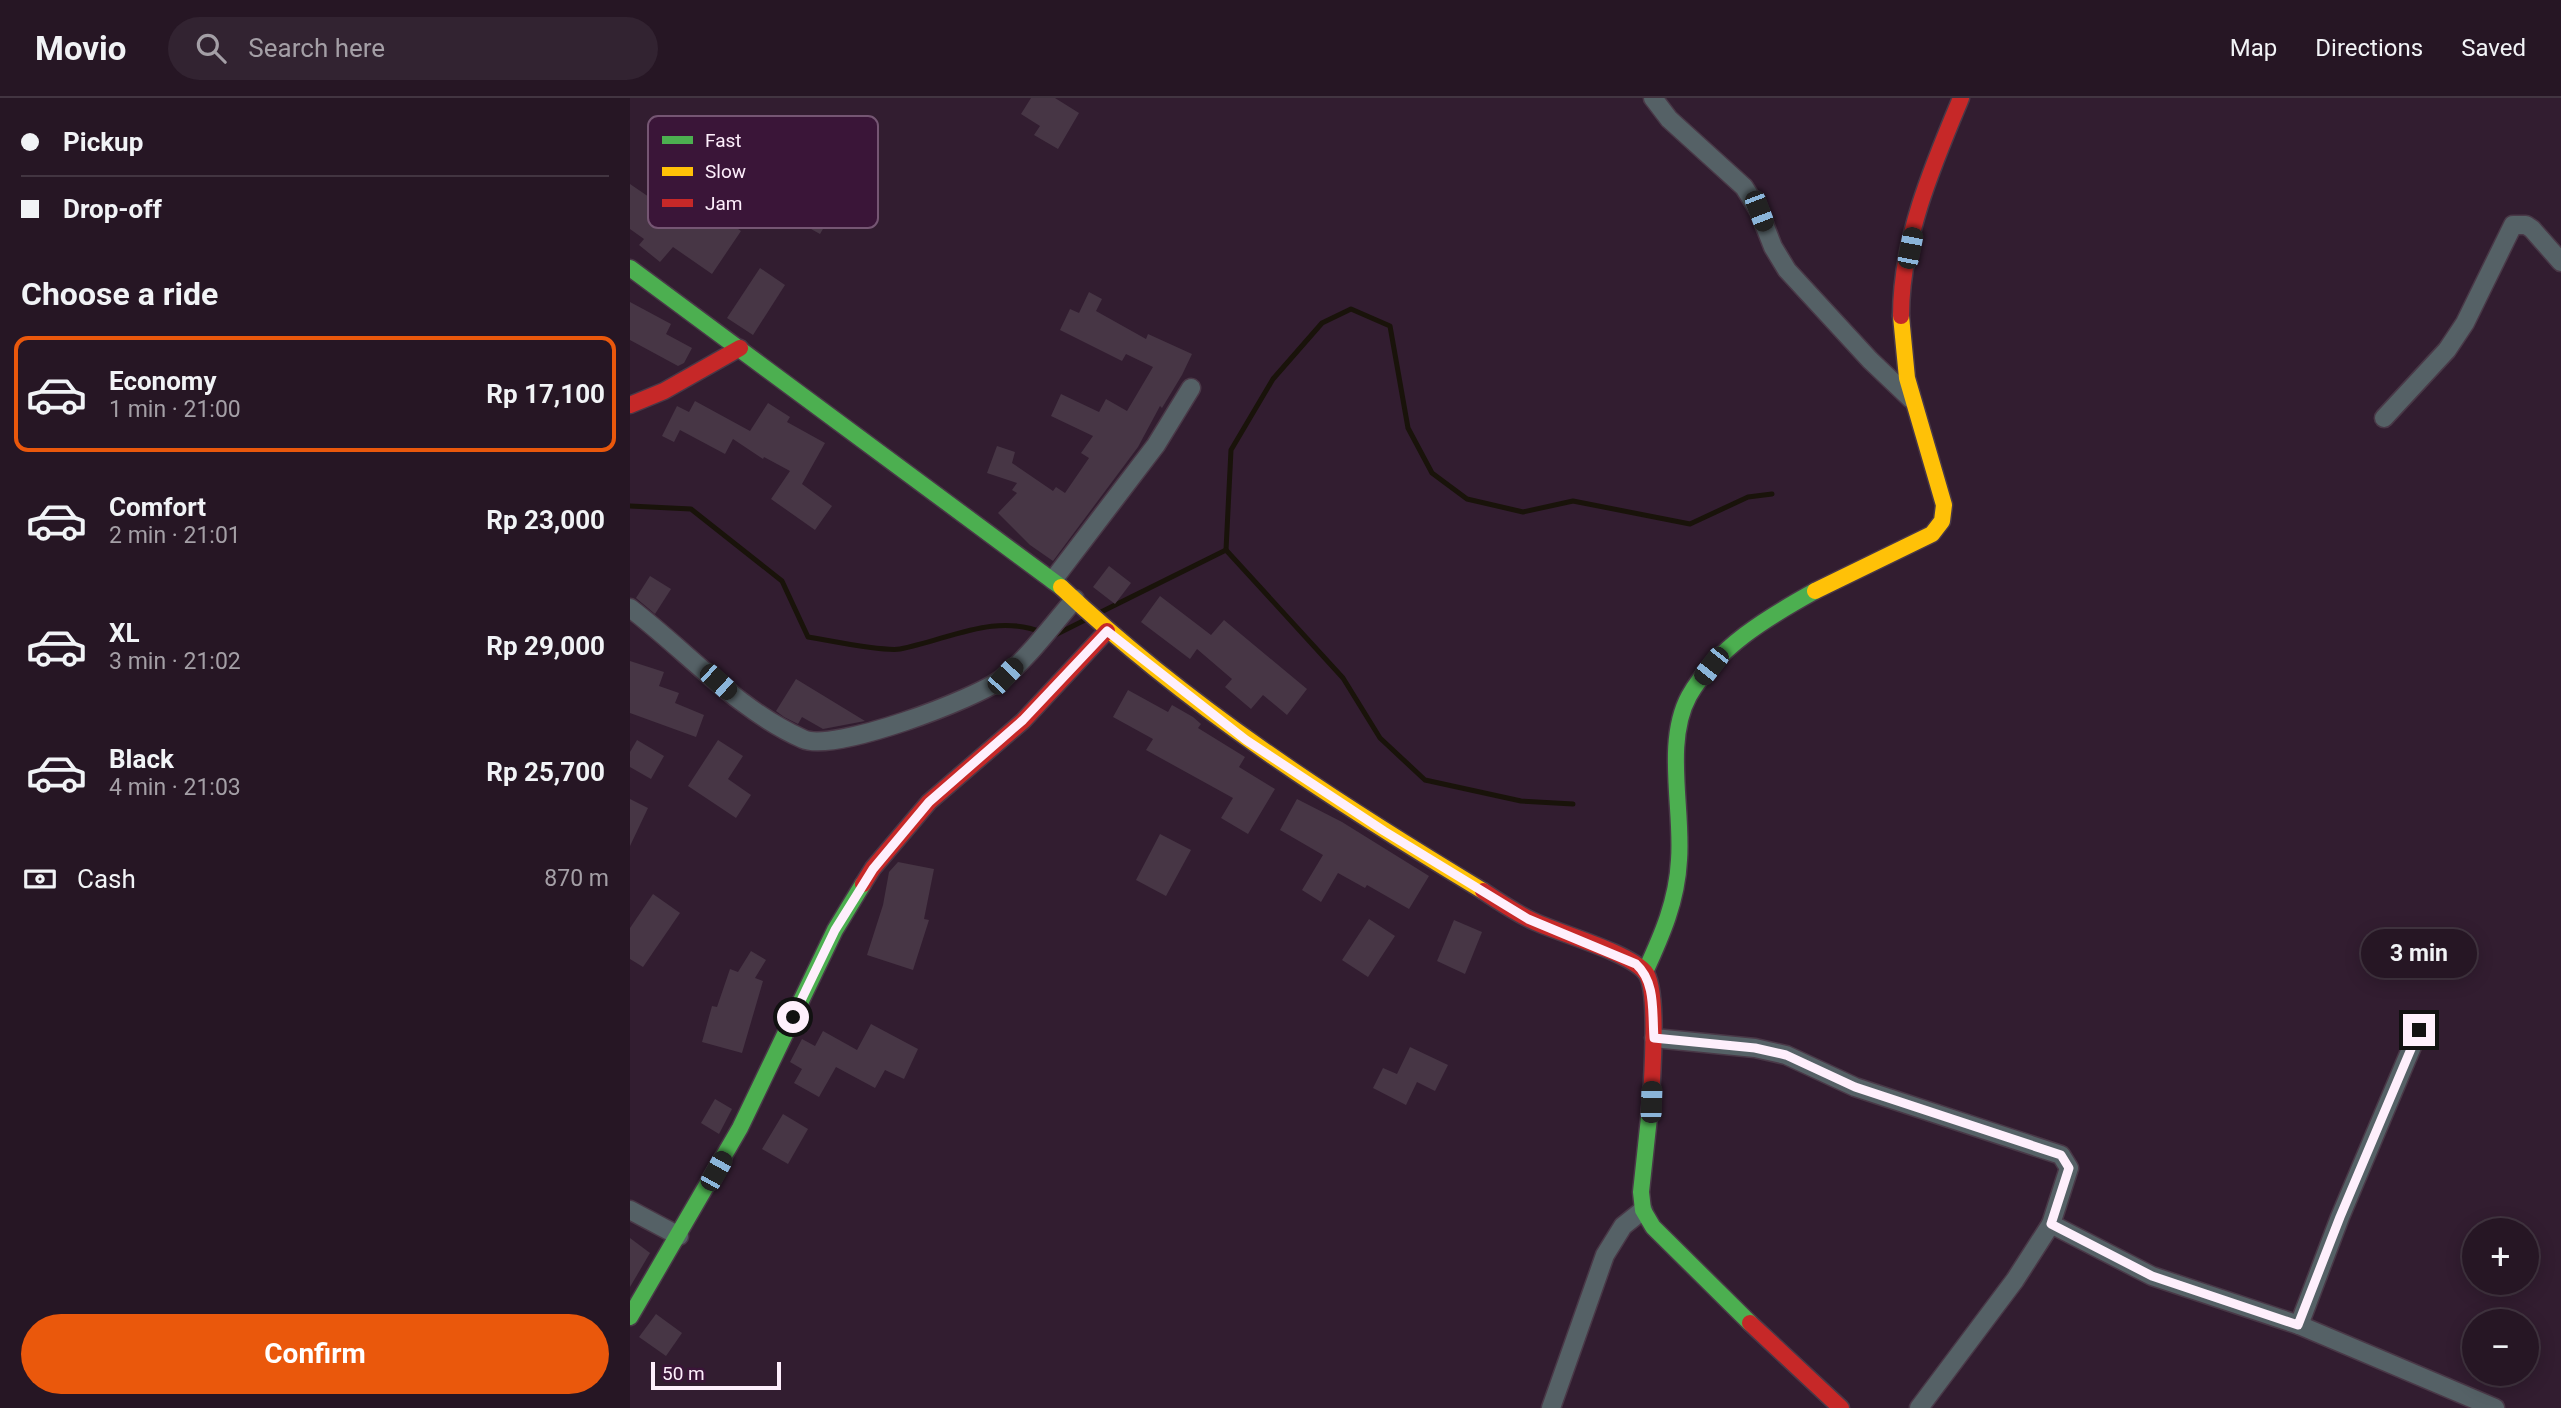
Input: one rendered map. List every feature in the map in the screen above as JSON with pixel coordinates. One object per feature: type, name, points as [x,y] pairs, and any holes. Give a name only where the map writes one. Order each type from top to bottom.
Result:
[{"type":"street","points":[[1653,98],[1669,118],[1744,187],[1759,211],[1773,247],[1787,270],[1870,360],[1911,399]]},
{"type":"street","points":[[1645,972],[1672,909],[1679,862],[1677,734],[1683,709],[1695,687],[1711,666],[1756,626],[1835,579],[1922,539],[1940,527],[1945,517],[1944,505],[1911,399],[1901,335],[1903,288],[1914,228],[1946,132],[1961,98]]},
{"type":"street","points":[[2384,418],[2447,350],[2470,314],[2513,225],[2526,225],[2532,229],[2561,262]]},
{"type":"street","points":[[630,268],[1054,580],[1102,626],[1246,740],[1364,819],[1528,919],[1623,958],[1645,972],[1650,983],[1654,1038],[1651,1102],[1641,1192],[1643,1210],[1653,1227],[1702,1278],[1842,1408]]},
{"type":"street","points":[[630,405],[664,391],[740,348]]},
{"type":"street","points":[[1054,580],[1156,445],[1191,388]]},
{"type":"street","points":[[630,608],[660,631],[737,700],[806,741],[832,742],[891,726],[985,690],[1005,676],[1052,624],[1078,602]]},
{"type":"street","points":[[630,1317],[740,1128],[835,930],[873,869],[929,802],[1023,720],[1102,626]]},
{"type":"street","points":[[2298,1325],[2340,1217],[2419,1030]]},
{"type":"street","points":[[1654,1038],[1755,1048],[1786,1055],[1855,1087],[2061,1155],[2069,1168],[2051,1224],[2015,1280],[1919,1408]]},
{"type":"street","points":[[630,1210],[679,1236]]},
{"type":"street","points":[[1551,1408],[1605,1255],[1623,1226],[1643,1210]]},
{"type":"street","points":[[2051,1224],[2152,1276],[2298,1325],[2495,1408]]},
{"type":"building","points":[[1031,98],[1055,98],[1079,113],[1058,149],[1034,135],[1040,126],[1021,114]]},
{"type":"building","points":[[630,184],[648,196],[648,228],[737,228],[741,231],[712,274],[673,247],[660,262],[639,245],[644,239],[630,229]]},
{"type":"building","points":[[809,228],[824,228],[820,234]]},
{"type":"building","points":[[760,268],[785,285],[753,335],[727,318]]},
{"type":"building","points":[[1089,292],[1102,299],[1096,311],[1146,339],[1148,334],[1192,354],[1138,447],[1053,561],[1030,545],[998,513],[1017,493],[1012,490],[1017,483],[987,473],[997,446],[1015,452],[1012,463],[1053,491],[1056,487],[1065,493],[1089,458],[1081,453],[1093,436],[1051,416],[1061,394],[1099,412],[1106,399],[1127,411],[1153,367],[1126,354],[1122,361],[1060,330],[1070,309],[1079,313]]},
{"type":"building","points":[[630,302],[671,324],[666,334],[692,348],[684,363],[678,366],[630,340]]},
{"type":"building","points":[[695,401],[750,431],[768,403],[790,417],[787,422],[825,443],[802,484],[832,506],[815,530],[771,499],[790,471],[764,457],[763,459],[733,439],[725,454],[680,430],[674,442],[662,436],[677,406],[689,412]]},
{"type":"building","points":[[1109,566],[1131,583],[1115,604],[1093,587]]},
{"type":"building","points":[[650,576],[671,589],[655,614],[636,598]]},
{"type":"building","points":[[1160,596],[1211,635],[1224,620],[1307,689],[1287,715],[1263,695],[1251,709],[1225,687],[1232,679],[1197,649],[1190,659],[1141,622]]},
{"type":"building","points":[[630,661],[664,672],[659,686],[679,693],[675,703],[704,715],[696,737],[630,713]]},
{"type":"building","points":[[796,679],[865,721],[823,729],[802,717],[798,724],[784,717],[776,711]]},
{"type":"building","points":[[1128,690],[1168,712],[1172,705],[1193,717],[1201,724],[1198,728],[1245,757],[1239,767],[1275,789],[1248,834],[1221,818],[1233,798],[1146,750],[1153,739],[1113,717]]},
{"type":"building","points":[[637,740],[664,756],[651,779],[630,767],[630,752]]},
{"type":"building","points":[[718,740],[743,756],[728,779],[751,795],[736,818],[688,786]]},
{"type":"building","points":[[630,799],[648,808],[630,846]]},
{"type":"building","points":[[1297,799],[1342,822],[1429,876],[1409,909],[1367,885],[1365,888],[1338,873],[1321,902],[1302,890],[1323,855],[1280,830]]},
{"type":"building","points":[[1160,834],[1191,850],[1166,896],[1136,880]]},
{"type":"building","points":[[898,862],[934,869],[924,919],[929,920],[913,970],[867,955],[883,905],[889,872]]},
{"type":"building","points":[[653,894],[680,913],[643,967],[630,959],[630,928]]},
{"type":"building","points":[[1369,919],[1395,936],[1368,977],[1342,960]]},
{"type":"building","points":[[1454,920],[1482,932],[1465,974],[1437,961]]},
{"type":"building","points":[[751,951],[766,960],[755,978],[763,981],[742,1053],[702,1042],[712,1006],[717,1007],[730,969],[738,972]]},
{"type":"building","points":[[871,1024],[918,1049],[904,1079],[885,1070],[875,1088],[836,1067],[819,1097],[794,1083],[802,1069],[790,1062],[802,1039],[815,1046],[823,1031],[857,1050]]},
{"type":"building","points":[[1410,1047],[1448,1065],[1435,1091],[1417,1082],[1406,1105],[1373,1088],[1383,1068],[1397,1074]]},
{"type":"building","points":[[715,1099],[732,1109],[719,1134],[701,1123]]},
{"type":"building","points":[[783,1114],[808,1129],[788,1164],[762,1149]]},
{"type":"building","points":[[630,1238],[650,1253],[630,1287]]},
{"type":"building","points":[[656,1314],[682,1333],[666,1356],[639,1337]]},
{"type":"waterway","points":[[1226,550],[1231,450],[1273,379],[1322,323],[1351,309],[1390,326],[1408,428],[1432,473],[1467,499],[1523,512],[1573,501],[1690,524],[1748,497],[1772,494]]},
{"type":"waterway","points":[[630,506],[691,509],[782,581],[808,637],[900,649],[990,626],[1026,627],[1044,633]]},
{"type":"waterway","points":[[1097,614],[1226,550],[1343,678],[1380,738],[1425,780],[1521,801],[1573,804]]},
{"type":"waterway","points":[[1053,636],[1085,620]]},
{"type":"traffic: fast","points":[[630,268],[1061,587]]},
{"type":"traffic: fast","points":[[1645,972],[1668,918],[1678,875],[1680,840],[1676,776],[1677,734],[1689,696],[1701,678],[1729,648],[1779,611],[1815,591]]},
{"type":"traffic: fast","points":[[630,1317],[740,1128],[835,930],[863,884]]},
{"type":"traffic: fast","points":[[1651,1099],[1641,1192],[1643,1210],[1653,1227],[1750,1323]]},
{"type":"traffic: slow","points":[[1815,591],[1932,534],[1942,521],[1944,505],[1907,378],[1901,316]]},
{"type":"traffic: slow","points":[[1061,587],[1109,631],[1211,712],[1317,787],[1483,891]]},
{"type":"traffic: jam","points":[[1901,316],[1902,288],[1912,232],[1929,177],[1961,98]]},
{"type":"traffic: jam","points":[[630,405],[664,391],[740,348]]},
{"type":"traffic: jam","points":[[863,884],[873,868],[929,802],[1023,721],[1107,631]]},
{"type":"traffic: jam","points":[[1483,891],[1529,919],[1608,950],[1636,964],[1645,972],[1652,995],[1653,1013],[1651,1099]]},
{"type":"traffic: jam","points":[[1750,1323],[1841,1408]]},
{"type":"route","points":[[793,1017],[835,930],[873,869],[929,802],[1023,720],[1107,631],[1246,740],[1384,831],[1528,919],[1636,964],[1645,972],[1650,983],[1654,1038],[1755,1048],[1786,1055],[1885,1098],[2061,1155],[2067,1161],[2068,1176],[2051,1224],[2152,1276],[2298,1325],[2340,1217],[2419,1030]]}]
